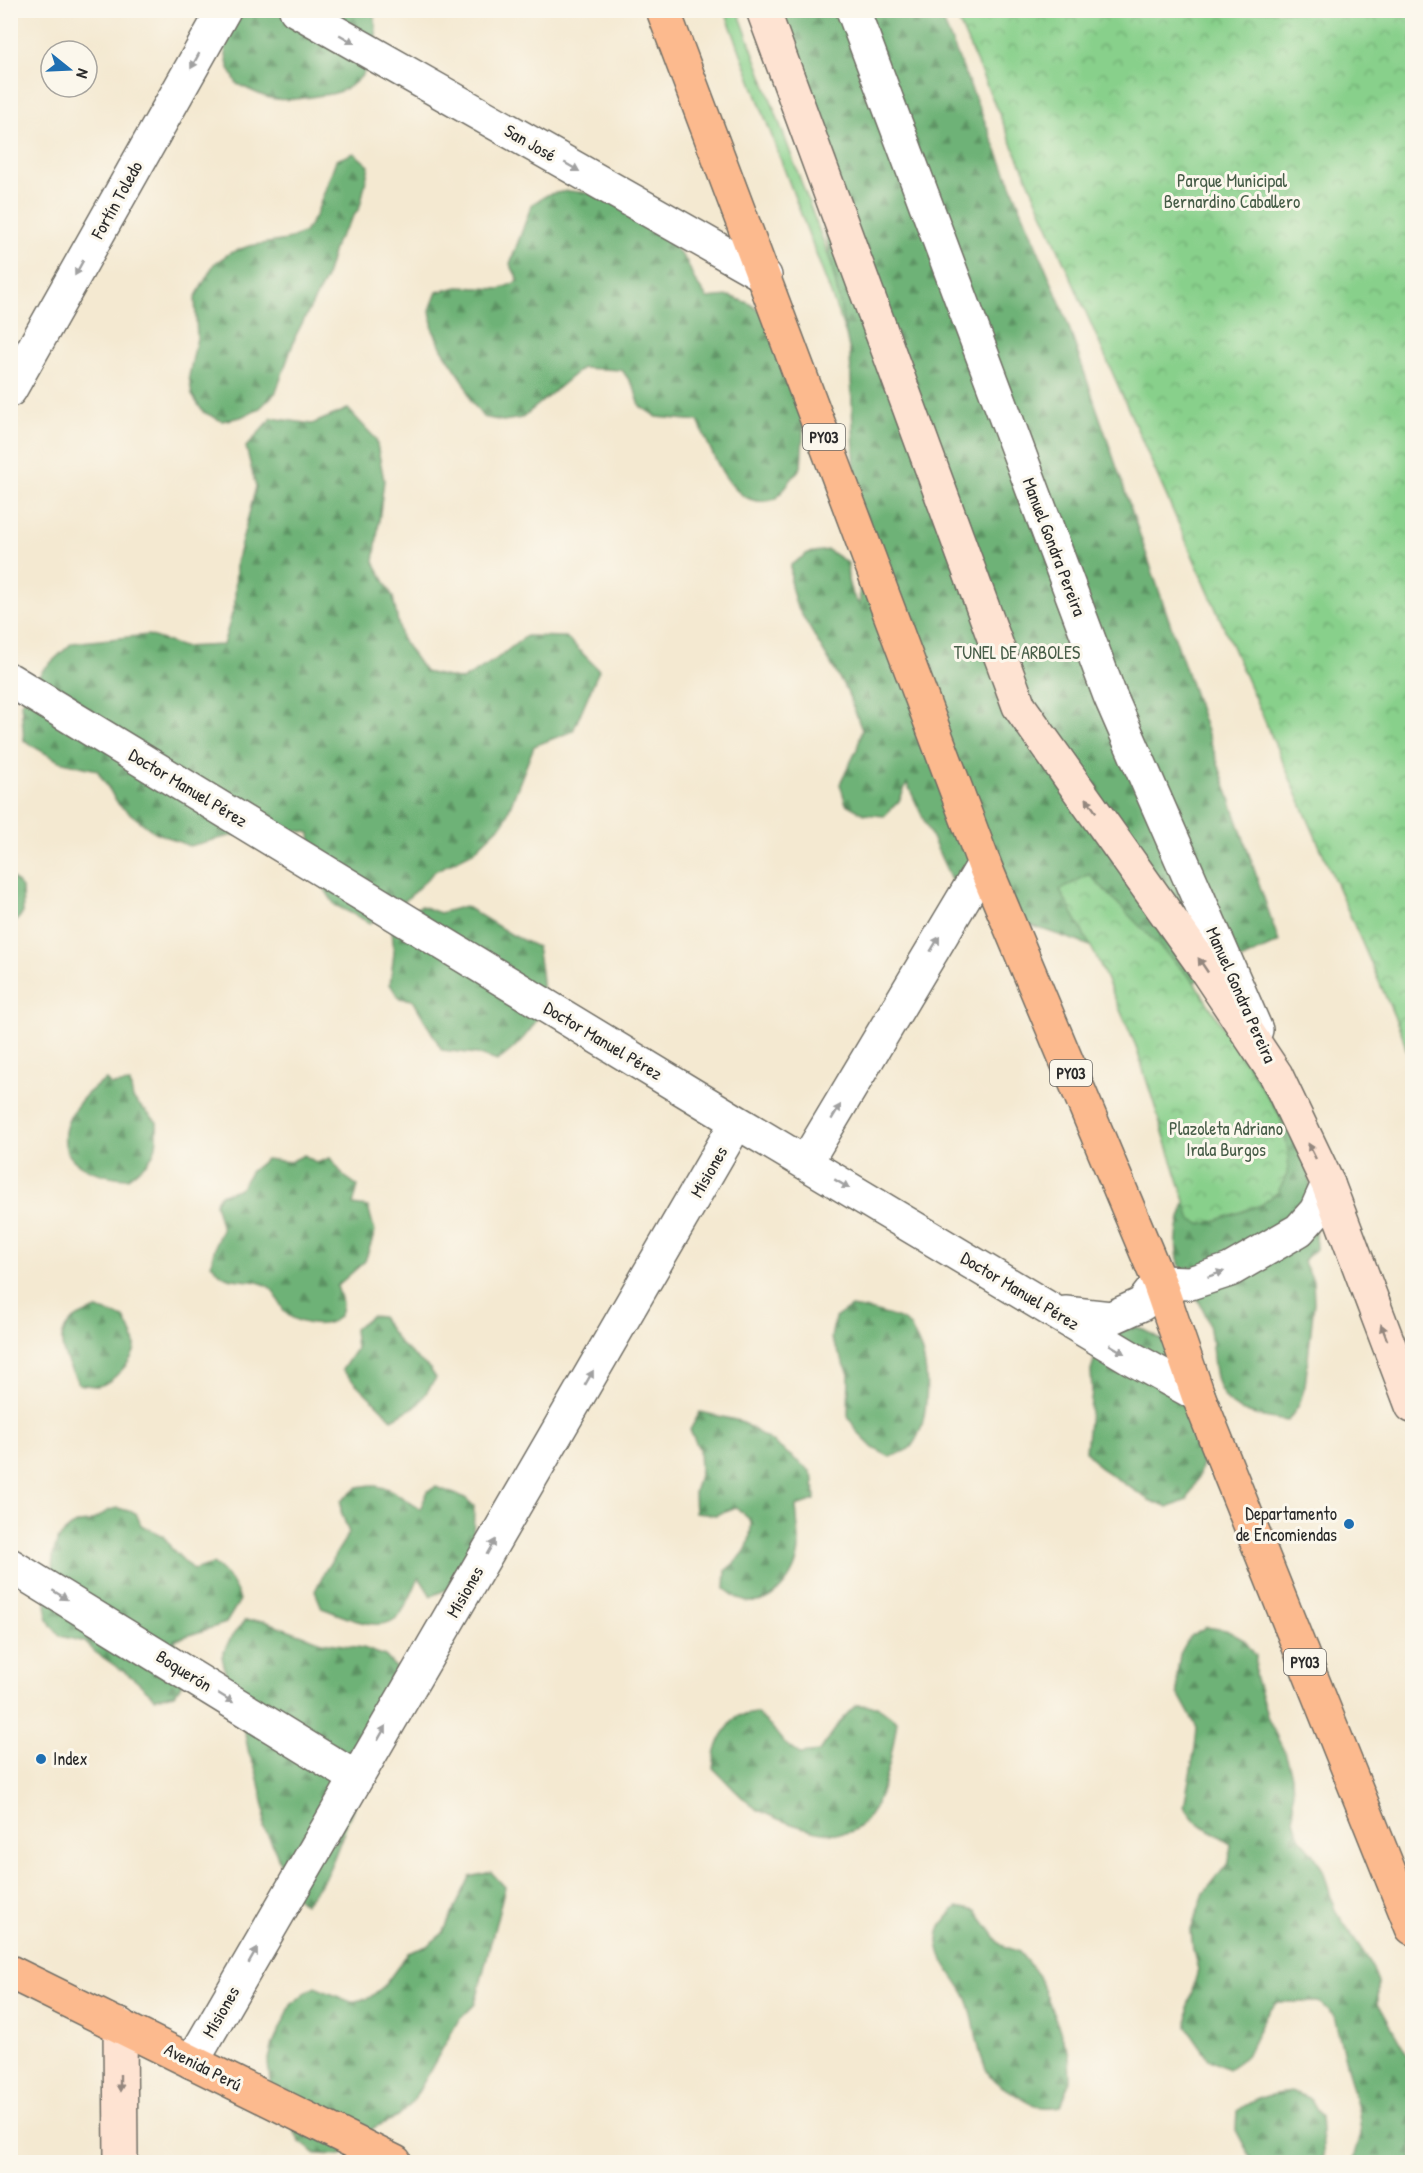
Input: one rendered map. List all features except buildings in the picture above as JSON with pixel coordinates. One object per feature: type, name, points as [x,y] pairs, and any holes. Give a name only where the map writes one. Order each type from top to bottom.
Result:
[{"type":"main road","name":"PY03","points":[[663,10],[765,276],[984,864],[1159,1282],[1198,1395],[1413,1928]]},
{"type":"main road","name":"Avenida Perú","points":[[10,1972],[395,2163]]},
{"type":"street","name":"Fortín Toledo","points":[[10,390],[224,10]]},
{"type":"street","name":"San José","points":[[296,10],[765,276]]},
{"type":"street","points":[[763,10],[1019,706],[1180,933],[1276,1075],[1328,1184],[1413,1406]]},
{"type":"street","name":"Manuel Gondra Pereira","points":[[853,10],[1110,696],[1276,1075]]},
{"type":"street","name":"Doctor Manuel Pérez","points":[[10,680],[737,1122],[1133,1359],[1198,1395]]},
{"type":"street","points":[[806,1162],[984,864]]},
{"type":"street","name":"Misiones","points":[[192,2062],[737,1122]]},
{"type":"street","points":[[1052,1310],[1111,1318],[1142,1304],[1159,1282],[1190,1283],[1230,1270],[1299,1230],[1316,1211],[1328,1184]]},
{"type":"street","name":"Boquerón","points":[[10,1565],[356,1778]]},
{"type":"street","points":[[120,2025],[121,2163]]},
{"type":"green space","points":[[218,11],[373,11],[376,36],[371,60],[357,80],[347,88],[335,93],[285,100],[261,95],[237,84],[228,66]]},
{"type":"green space","points":[[725,11],[738,11],[1000,720],[992,724]]},
{"type":"green space","name":"TUNEL DE ARBOLES","points":[[779,11],[939,11],[1063,310],[1279,942],[1194,982],[961,901],[907,783],[899,801],[884,816],[864,814],[846,804],[840,784],[857,749],[862,730],[847,691],[796,605],[791,586],[791,565],[808,553],[828,550],[848,563],[849,586],[860,605],[850,353]]},
{"type":"green space","name":"Parque Municipal Bernardino Caballero","points":[[954,11],[1412,11],[1412,1070],[1402,1034]]},
{"type":"green space","points":[[354,153],[369,166],[360,207],[336,242],[325,280],[296,335],[276,392],[260,408],[241,417],[222,421],[203,412],[192,395],[189,376],[197,338],[195,298],[214,264],[230,253],[249,246],[287,240],[305,232],[316,215],[336,160]]},
{"type":"green space","points":[[569,191],[589,193],[627,208],[673,245],[687,262],[695,281],[707,298],[729,296],[748,303],[766,315],[805,406],[801,467],[776,499],[758,501],[747,498],[737,491],[720,469],[698,421],[657,417],[640,406],[634,387],[622,370],[582,368],[522,418],[503,421],[483,417],[471,401],[465,383],[442,349],[433,330],[430,310],[437,292],[458,287],[500,289],[519,281],[510,264],[532,204],[549,194]]},
{"type":"green space","points":[[348,409],[376,439],[384,480],[374,562],[393,597],[401,638],[425,672],[462,680],[495,660],[526,636],[566,637],[599,670],[573,731],[534,746],[504,822],[473,852],[435,871],[405,901],[370,923],[335,905],[313,871],[310,833],[271,826],[189,846],[153,831],[119,805],[97,770],[59,761],[24,741],[21,703],[43,670],[72,643],[148,635],[183,647],[223,645],[235,604],[236,563],[256,487],[246,447],[272,418],[312,424]]},
{"type":"green space","name":"Plazoleta Adriano Irala Burgos","points":[[1089,874],[1194,982],[1280,1116],[1289,1155],[1287,1174],[1278,1192],[1261,1205],[1202,1225],[1191,1220],[1135,1044],[1098,960],[1060,890]]},
{"type":"green space","points":[[10,875],[22,888],[23,913],[11,927]]},
{"type":"green space","points":[[421,906],[440,913],[465,906],[512,935],[537,947],[542,977],[539,1015],[524,1038],[497,1061],[477,1054],[442,1050],[413,1000],[399,998],[390,984],[394,953],[392,930],[406,912]]},
{"type":"green space","points":[[1237,1052],[1276,1070],[1295,1088],[1314,1208],[1316,1249],[1303,1261],[1313,1280],[1314,1302],[1305,1386],[1299,1405],[1288,1421],[1256,1415],[1233,1406],[1222,1392],[1215,1372],[1208,1321],[1180,1267],[1177,1254],[1180,1218]]},
{"type":"green space","points":[[106,1080],[111,1085],[130,1083],[133,1099],[157,1122],[157,1142],[153,1155],[128,1178],[94,1172],[77,1163],[67,1151],[65,1130],[74,1110],[89,1092]]},
{"type":"green space","points":[[304,1155],[317,1163],[330,1158],[344,1176],[358,1186],[353,1205],[368,1207],[375,1232],[365,1261],[337,1286],[342,1302],[340,1313],[329,1323],[311,1324],[293,1318],[282,1308],[269,1287],[253,1281],[229,1278],[220,1274],[211,1264],[222,1229],[215,1203],[220,1195],[241,1188],[250,1172],[266,1159],[290,1162]]},
{"type":"green space","points":[[851,1307],[888,1315],[908,1324],[924,1362],[925,1408],[918,1436],[911,1447],[890,1457],[873,1448],[858,1433],[848,1416],[849,1374],[831,1338],[835,1318]]},
{"type":"green space","points":[[97,1309],[124,1318],[133,1338],[134,1351],[122,1370],[109,1381],[98,1386],[79,1384],[63,1350],[63,1334],[67,1326],[77,1317]]},
{"type":"green space","points":[[371,1316],[381,1317],[400,1344],[430,1369],[436,1378],[418,1405],[392,1419],[342,1370],[356,1349],[354,1329]]},
{"type":"green space","points":[[1126,1325],[1145,1330],[1165,1342],[1175,1361],[1173,1384],[1201,1440],[1203,1461],[1197,1481],[1187,1500],[1168,1508],[1149,1500],[1099,1467],[1086,1451],[1092,1391],[1091,1370],[1097,1351]]},
{"type":"green space","points":[[700,1412],[740,1421],[774,1443],[810,1471],[814,1480],[815,1500],[796,1506],[799,1548],[794,1569],[781,1589],[763,1601],[741,1600],[725,1589],[726,1570],[746,1549],[750,1537],[751,1521],[736,1507],[716,1515],[695,1513],[694,1493],[700,1471],[699,1449],[690,1430]]},
{"type":"green space","points":[[371,1485],[389,1489],[420,1509],[428,1491],[436,1487],[465,1498],[474,1506],[473,1547],[448,1589],[431,1596],[419,1577],[399,1616],[387,1623],[378,1624],[358,1621],[322,1608],[315,1591],[349,1533],[341,1511],[341,1501],[358,1487]]},
{"type":"green space","points":[[118,1508],[136,1513],[141,1525],[163,1536],[171,1548],[193,1570],[213,1564],[218,1567],[233,1584],[240,1600],[226,1623],[174,1640],[182,1654],[185,1667],[183,1680],[175,1694],[155,1698],[133,1678],[95,1652],[85,1642],[60,1636],[47,1616],[46,1602],[52,1583],[52,1563],[57,1542],[76,1524],[89,1522]]},
{"type":"green space","points":[[244,1621],[264,1621],[322,1642],[363,1648],[385,1656],[399,1671],[406,1691],[354,1806],[331,1866],[321,1884],[304,1904],[289,1890],[275,1849],[264,1828],[265,1810],[256,1770],[249,1754],[241,1714],[226,1676],[222,1656],[230,1639]]},
{"type":"green space","points":[[1206,1627],[1226,1630],[1244,1640],[1256,1656],[1255,1675],[1268,1719],[1286,1755],[1292,1776],[1294,1819],[1299,1837],[1313,1853],[1323,1870],[1335,1910],[1370,1962],[1378,1982],[1378,2003],[1412,2063],[1412,2162],[1353,2162],[1361,2134],[1359,2113],[1334,2016],[1319,2002],[1277,2002],[1265,2017],[1246,2056],[1228,2069],[1210,2060],[1187,2027],[1188,2006],[1198,1970],[1191,1930],[1204,1893],[1229,1862],[1231,1843],[1196,1822],[1184,1806],[1197,1728],[1178,1693],[1177,1674],[1180,1654],[1190,1636]]},
{"type":"green space","points":[[856,1705],[877,1706],[897,1721],[885,1781],[873,1810],[854,1830],[845,1833],[819,1832],[766,1814],[746,1800],[713,1768],[720,1740],[737,1716],[756,1713],[771,1726],[784,1743],[800,1754],[819,1752],[843,1718]]},
{"type":"green space","points":[[491,1872],[505,1887],[475,2004],[458,2021],[412,2103],[397,2117],[375,2127],[340,2155],[316,2154],[300,2142],[270,2082],[268,2063],[273,2044],[291,2005],[315,1987],[351,2002],[369,1998],[384,1986],[408,1953],[427,1946],[443,1933],[470,1877]]},
{"type":"green space","points":[[957,1907],[976,1911],[1001,1945],[1019,1952],[1039,1976],[1069,2054],[1070,2082],[1061,2106],[1043,2107],[1030,2103],[1001,2086],[987,2070],[967,1999],[939,1950],[938,1937],[941,1927]]},
{"type":"green space","points":[[1293,2092],[1311,2099],[1321,2117],[1324,2162],[1253,2162],[1236,2130],[1237,2111],[1264,2097]]},
{"type":"place","name":"Departamento de Encomiendas","points":[[1349,1524]]},
{"type":"place","name":"Index","points":[[41,1759]]}]
